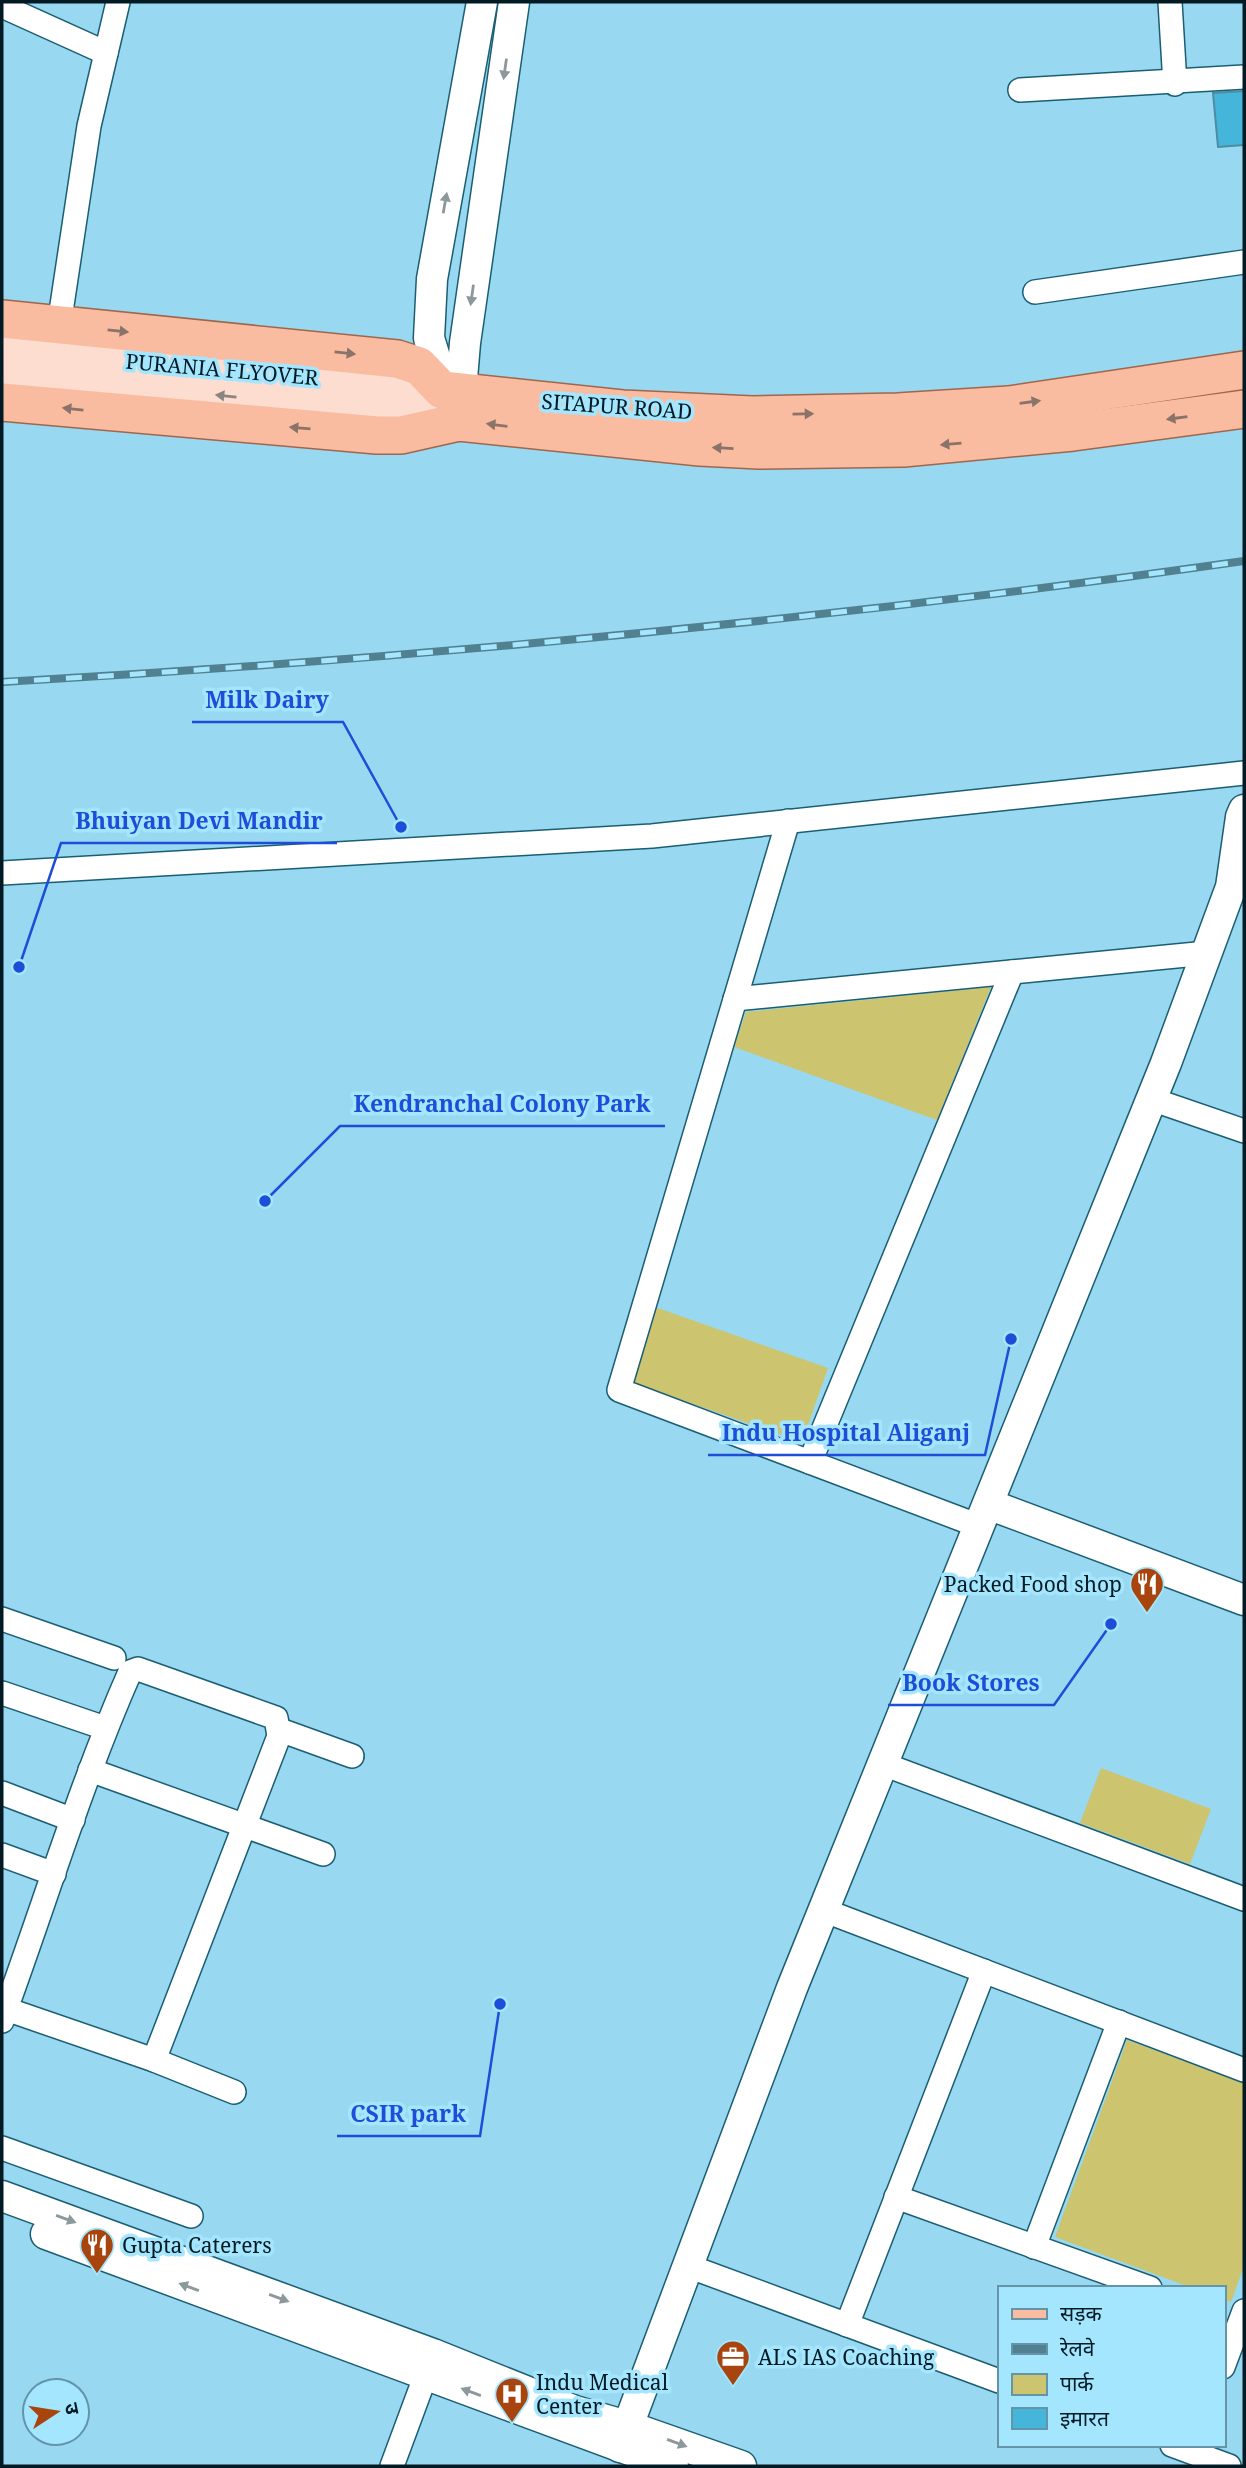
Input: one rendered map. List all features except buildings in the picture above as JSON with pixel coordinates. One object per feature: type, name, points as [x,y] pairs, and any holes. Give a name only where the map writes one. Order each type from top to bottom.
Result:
[{"type":"main road","points":[[2,319],[56,352],[397,359],[419,366],[450,407]]},
{"type":"main road","name":"PURANIA FLYOVER","points":[[2,349],[56,352],[416,416],[450,407]]},
{"type":"main road","name":"PURANIA FLYOVER","points":[[2,373],[56,352]]},
{"type":"main road","name":"SITAPUR ROAD","points":[[2,402],[401,435],[450,407],[622,409],[739,415],[898,412],[1009,405],[1244,370]]},
{"type":"main road","name":"SITAPUR ROAD","points":[[450,407],[712,447],[903,448],[1073,432],[1244,409]]},
{"type":"street","points":[[56,352],[89,126],[118,2]]},
{"type":"street","points":[[450,407],[429,338],[432,279],[482,2]]},
{"type":"street","points":[[450,407],[465,344],[514,2]]},
{"type":"street","points":[[1170,2],[1175,84]]},
{"type":"street","points":[[2,6],[106,53]]},
{"type":"street","points":[[1020,90],[1175,84],[1244,77]]},
{"type":"street","points":[[1035,292],[1244,262]]},
{"type":"street","points":[[2,873],[652,836],[1244,773]]},
{"type":"street","points":[[625,2437],[823,1910],[1151,1099],[1207,953],[1231,887],[1244,810]]},
{"type":"street","points":[[788,821],[619,1390],[810,1462],[1244,1600]]},
{"type":"street","points":[[735,999],[1207,953]]},
{"type":"street","points":[[810,1462],[1012,972]]},
{"type":"street","points":[[1151,1099],[1244,1131]]},
{"type":"street","points":[[2,1619],[114,1658]]},
{"type":"street","points":[[154,2060],[280,1730],[276,1718],[267,1714],[138,1669],[130,1672],[105,1728],[54,1874],[11,1965],[3,2013],[154,2060],[234,2092]]},
{"type":"street","points":[[2,1693],[105,1728]]},
{"type":"street","points":[[280,1730],[352,1756]]},
{"type":"street","points":[[883,1764],[1244,1899]]},
{"type":"street","points":[[90,1769],[323,1854]]},
{"type":"street","points":[[2,1793],[73,1820]]},
{"type":"street","points":[[2,1855],[54,1874]]},
{"type":"street","points":[[823,1910],[1244,2070]]},
{"type":"street","points":[[847,2325],[984,1971]]},
{"type":"street","points":[[1034,2246],[1119,2022]]},
{"type":"street","points":[[2,2148],[191,2216]]},
{"type":"street","points":[[2,2196],[430,2365]]},
{"type":"street","points":[[896,2197],[1144,2286]]},
{"type":"street","points":[[2,2218],[430,2365],[575,2411],[673,2466]]},
{"type":"street","points":[[688,2266],[998,2381]]},
{"type":"street","points":[[1225,2359],[1236,2315]]},
{"type":"street","points":[[392,2466],[430,2365]]},
{"type":"street","points":[[625,2437],[741,2466]]},
{"type":"street","points":[[1186,2452],[1229,2466]]},
{"type":"green space","points":[[991,987],[937,1120],[734,1047],[746,1012]]},
{"type":"green space","points":[[655,1307],[828,1368],[802,1442],[630,1382]]},
{"type":"green space","points":[[1101,1768],[1211,1809],[1190,1864],[1080,1823]]},
{"type":"green space","points":[[1127,2040],[1244,2083],[1244,2266],[1231,2302],[1225,2300],[1225,2286],[1187,2286],[1055,2237]]},
{"type":"railway","points":[[2,682],[313,662],[624,635],[934,601],[1244,561]]},
{"type":"place","name":"Milk Dairy","points":[[401,827]]},
{"type":"place","name":"Bhuiyan Devi Mandir","points":[[19,967]]},
{"type":"place","name":"Kendranchal Colony Park","points":[[265,1201]]},
{"type":"place","name":"Indu Hospital Aliganj","points":[[1011,1339]]},
{"type":"place","name":"Packed Food shop","points":[[1147,1614]]},
{"type":"place","name":"Book Stores","points":[[1111,1624]]},
{"type":"place","name":"CSIR park","points":[[500,2004]]},
{"type":"place","name":"Gupta Caterers","points":[[97,2275]]},
{"type":"place","name":"ALS IAS Coaching","points":[[733,2387]]},
{"type":"place","name":"Indu Medical Center","points":[[512,2424]]}]
